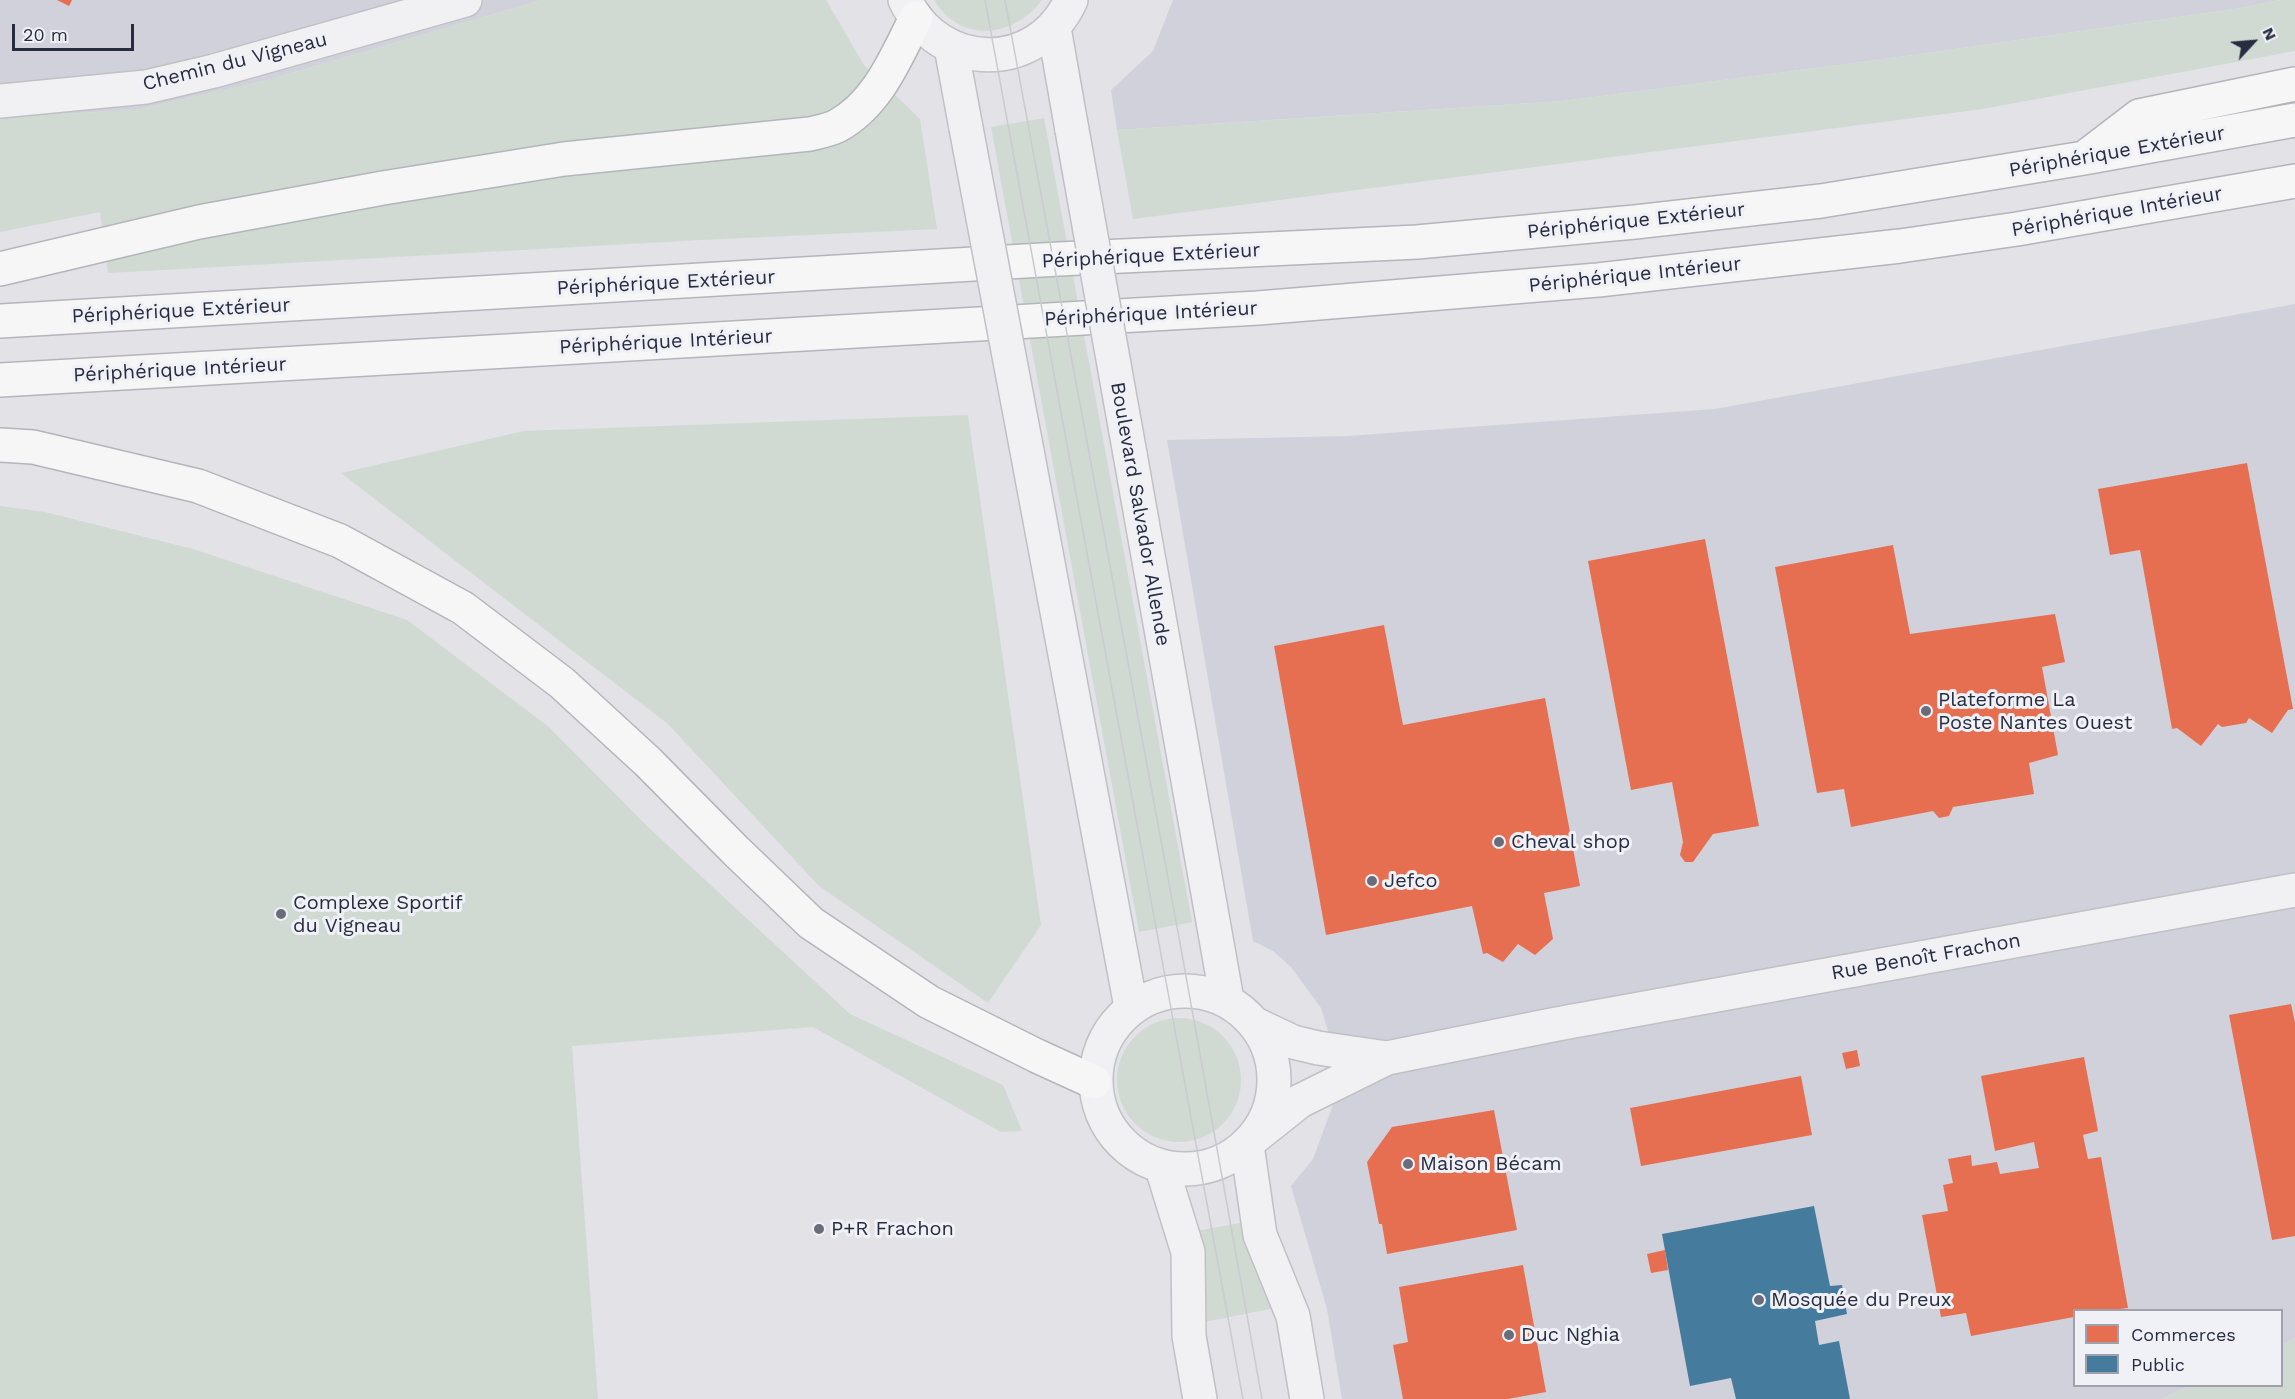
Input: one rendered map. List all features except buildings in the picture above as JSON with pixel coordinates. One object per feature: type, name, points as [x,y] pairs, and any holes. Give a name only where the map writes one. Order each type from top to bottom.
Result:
[{"type":"highway","points":[[0,268],[199,222],[383,188],[564,159],[810,134],[836,127],[869,99],[886,76],[910,9]]},
{"type":"highway","points":[[2084,158],[2139,116],[2295,84]]},
{"type":"highway","name":"Périphérique Extérieur","points":[[0,321],[1059,259],[1417,242],[1635,222],[1821,201],[2084,158],[2295,120]]},
{"type":"highway","name":"Périphérique Intérieur","points":[[0,380],[1258,308],[1530,286],[1900,246],[2017,229],[2295,181]]},
{"type":"highway","points":[[0,445],[33,447],[198,486],[339,541],[463,608],[562,683],[648,762],[735,851],[811,922],[929,1002],[1094,1082]]},
{"type":"street","name":"Chemin du Vigneau","points":[[0,101],[146,87],[214,71],[465,0]]},
{"type":"street","points":[[910,9],[931,34],[951,47],[972,54],[995,55],[1014,52],[1035,42],[1068,11]]},
{"type":"street","name":"Boulevard Salvador Allende","points":[[1068,11],[1072,130],[1227,1000]]},
{"type":"street","points":[[951,47],[1131,1006]]},
{"type":"street","name":"Rue Benoît Frachon","points":[[1387,1058],[1557,1024],[2295,890]]},
{"type":"street","points":[[1188,989],[1227,1000],[1257,1025],[1293,1042],[1387,1058],[1300,1101],[1220,1163],[1201,1168],[1162,1168],[1138,1157],[1119,1142],[1105,1123],[1094,1082],[1104,1038],[1131,1006],[1168,990],[1188,989]]},
{"type":"street","points":[[1257,1025],[1270,1049],[1275,1078],[1270,1109],[1251,1140],[1260,1235],[1293,1316],[1307,1399]]},
{"type":"street","points":[[1162,1168],[1188,1252],[1190,1336],[1200,1399]]},
{"type":"shaded area","points":[[0,0],[542,0],[264,81],[135,110],[0,117]]},
{"type":"shaded area","points":[[542,0],[826,0],[864,65],[920,119],[937,229],[108,273],[100,212],[0,232],[0,117],[135,110],[264,81]]},
{"type":"shaded area","points":[[934,0],[1042,0],[1030,13],[1017,22],[987,31],[958,24],[945,14]]},
{"type":"shaded area","points":[[1173,0],[2280,0],[2241,8],[1914,55],[1563,101],[1117,130],[1111,90],[1153,51]]},
{"type":"shaded area","points":[[2280,0],[2295,0],[2295,51],[1983,109],[1133,219],[1117,130],[1563,101],[1914,55],[2241,8]]},
{"type":"shaded area","points":[[1044,118],[1192,922],[1139,932],[991,127]]},
{"type":"shaded area","points":[[2295,304],[2295,1338],[2283,1344],[2283,1309],[2073,1309],[2073,1387],[2188,1387],[2160,1399],[1342,1399],[1327,1309],[1291,1186],[1313,1159],[1334,1102],[1328,1031],[1321,1008],[1291,967],[1273,951],[1253,941],[1167,440],[1348,436],[1715,409]]},
{"type":"shaded area","points":[[968,415],[1041,925],[988,1003],[819,886],[668,724],[341,473],[524,431]]},
{"type":"shaded area","name":"Complexe Sportif du Vigneau","points":[[0,506],[45,512],[193,549],[407,620],[549,727],[648,827],[850,1014],[1003,1085],[1022,1131],[1001,1132],[813,1027],[572,1046],[598,1399],[0,1399]]},
{"type":"shaded area","points":[[1179,1018],[1203,1023],[1214,1028],[1223,1036],[1231,1045],[1236,1056],[1241,1080],[1236,1104],[1231,1115],[1223,1124],[1214,1132],[1203,1137],[1179,1142],[1155,1137],[1144,1132],[1135,1124],[1127,1115],[1122,1104],[1117,1080],[1122,1056],[1127,1045],[1135,1036],[1144,1028],[1155,1023]]},
{"type":"shaded area","points":[[1245,1222],[1275,1308],[1199,1323],[1197,1231]]},
{"type":"shaded area","points":[[2295,1338],[2295,1399],[2160,1399],[2188,1387],[2283,1387],[2283,1344]]},
{"type":"tram line","points":[[985,0],[1243,1399]]},
{"type":"tram line","points":[[1005,0],[1262,1399]]},
{"type":"place","name":"Plateforme La Poste Nantes Ouest","points":[[1926,711]]},
{"type":"place","name":"Cheval shop","points":[[1499,842]]},
{"type":"place","name":"Jefco","points":[[1372,881]]},
{"type":"place","name":"Complexe Sportif du Vigneau","points":[[281,914]]},
{"type":"place","name":"Maison Bécam","points":[[1408,1164]]},
{"type":"place","name":"P+R Frachon","points":[[819,1229]]},
{"type":"place","name":"Mosquée du Preux","points":[[1759,1300]]},
{"type":"place","name":"Duc Nghia","points":[[1509,1335]]}]
